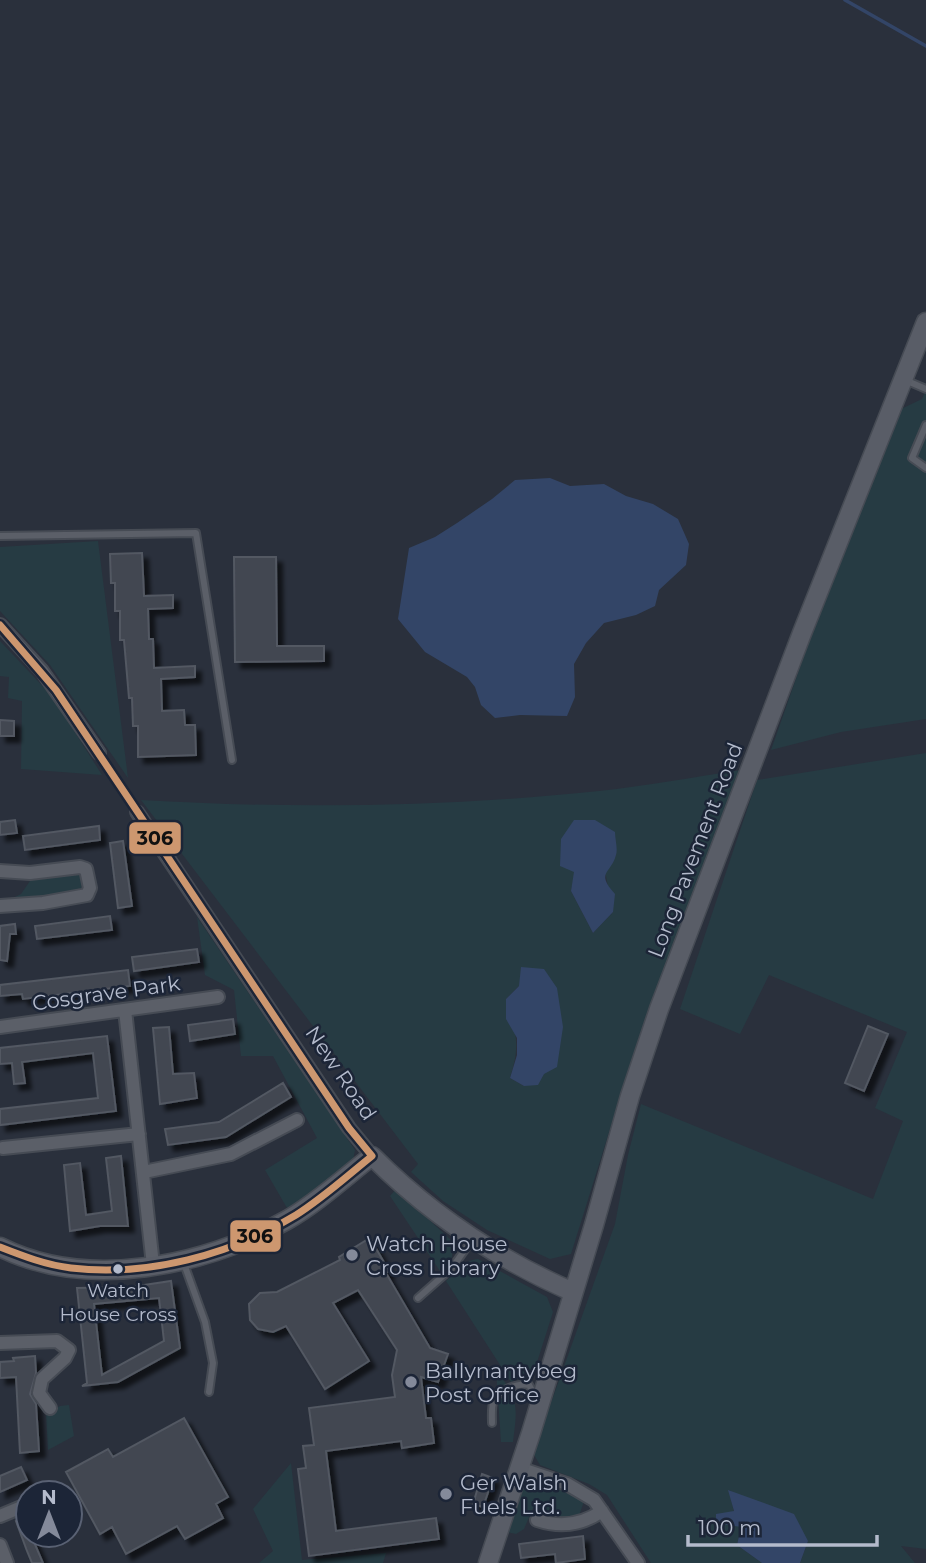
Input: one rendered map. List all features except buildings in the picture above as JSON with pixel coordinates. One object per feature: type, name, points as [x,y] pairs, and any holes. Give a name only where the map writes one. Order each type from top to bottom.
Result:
[{"type":"main road","name":"Long Pavement Road","points":[[488,1563],[539,1405],[630,1096],[659,1009],[797,646],[926,322]]},
{"type":"main road","name":"New Road","points":[[372,1156],[394,1178],[472,1239],[539,1277],[573,1292]]},
{"type":"main road","points":[[0,1247],[35,1261],[100,1270],[183,1260],[246,1240],[290,1219],[372,1156]]},
{"type":"street","points":[[0,625],[42,671],[99,753]]},
{"type":"street","name":"New Road","points":[[137,812],[349,1128],[372,1156]]},
{"type":"street","points":[[0,871],[30,873],[80,867],[86,869],[90,888],[87,895],[43,903],[0,906]]},
{"type":"street","name":"Cosgrave Park","points":[[0,1027],[218,997]]},
{"type":"street","points":[[125,1010],[153,1265]]},
{"type":"street","points":[[144,1172],[231,1154],[297,1120]]},
{"type":"street","points":[[3,1148],[139,1134]]},
{"type":"street","points":[[0,1343],[57,1341],[68,1349],[65,1358],[42,1379],[39,1393],[50,1408]]},
{"type":"street","points":[[519,1468],[582,1491],[594,1500],[638,1563]]},
{"type":"street","points":[[537,1520],[552,1525],[578,1524],[602,1511]]},
{"type":"street","points":[[0,1545],[7,1563]]},
{"type":"lane","points":[[902,379],[926,388]]},
{"type":"lane","points":[[926,425],[912,458],[926,468]]},
{"type":"lane","points":[[0,536],[196,533],[232,760]]},
{"type":"lane","points":[[418,1298],[452,1268],[472,1239]]},
{"type":"lane","points":[[183,1260],[205,1322],[213,1363],[209,1392]]},
{"type":"lane","points":[[492,1423],[492,1403],[495,1398],[517,1385],[529,1385],[539,1405]]},
{"type":"shaded area","points":[[926,390],[926,719],[841,732],[771,750],[827,590],[897,411],[922,399]]},
{"type":"shaded area","points":[[98,541],[128,778],[50,665],[0,611],[0,547]]},
{"type":"shaded area","points":[[0,641],[52,696],[102,775],[21,769],[22,701],[8,698],[9,677],[0,676]]},
{"type":"shaded area","points":[[926,753],[926,1549],[901,1546],[915,1563],[800,1563],[808,1541],[729,1490],[741,1527],[737,1545],[762,1563],[651,1563],[607,1495],[589,1484],[540,1465],[533,1453],[615,1224],[641,1104],[873,1199],[903,1121],[875,1108],[907,1032],[769,975],[740,1034],[680,1009],[757,780]]},
{"type":"shaded area","points":[[741,770],[630,1065],[571,1254],[550,1259],[487,1230],[443,1201],[411,1172],[418,1164],[141,800],[255,805],[427,803],[599,791]],"holes":[[[616,855],[605,871],[613,912],[593,933],[571,891],[575,872]],[[519,986],[524,1086],[510,1078],[516,1038],[506,999]]]},
{"type":"shaded area","points":[[79,873],[81,891],[9,900],[21,894],[32,878]]},
{"type":"shaded area","points":[[197,917],[355,1150],[352,1165],[309,1198],[287,1208],[265,1170],[317,1138],[273,1056],[241,1056],[234,990],[205,975]]},
{"type":"shaded area","points":[[396,1189],[453,1242],[452,1257],[440,1271],[390,1196]]},
{"type":"shaded area","points":[[478,1259],[547,1297],[553,1312],[532,1378],[521,1377],[511,1382],[446,1281],[464,1264]]},
{"type":"shaded area","points":[[496,1369],[515,1403],[513,1442],[501,1442]]},
{"type":"shaded area","points":[[69,1405],[74,1436],[48,1450],[46,1414],[60,1406]]},
{"type":"shaded area","points":[[291,1463],[302,1560],[386,1553],[383,1563],[259,1563],[273,1551],[253,1509]]},
{"type":"shaded area","points":[[535,1482],[573,1494],[584,1501],[579,1516],[568,1519],[551,1518],[542,1509],[533,1508],[524,1529],[516,1534],[507,1532],[521,1490]]},
{"type":"water","points":[[550,478],[570,486],[604,484],[626,496],[653,504],[678,519],[689,544],[686,565],[659,590],[655,606],[636,615],[604,623],[586,643],[574,664],[575,697],[567,716],[520,715],[495,718],[481,705],[475,687],[467,677],[425,652],[398,619],[409,548],[435,537],[457,523],[515,480]]},
{"type":"water","points":[[574,820],[595,820],[615,832],[617,853],[605,877],[615,894],[613,912],[593,933],[571,891],[574,872],[560,866],[561,839]]},
{"type":"water","points":[[521,967],[544,969],[557,988],[563,1027],[557,1067],[544,1074],[538,1085],[524,1086],[510,1078],[517,1055],[517,1038],[506,1019],[506,999],[519,986]]},
{"type":"water","points":[[728,1490],[794,1514],[808,1541],[800,1563],[762,1563],[737,1545],[741,1527],[716,1523],[716,1514],[734,1511]]},
{"type":"waterway","points":[[845,0],[926,46]]},
{"type":"transit line","name":"306","points":[[0,625],[56,690],[349,1128],[372,1156],[296,1215],[244,1241],[188,1260],[129,1269],[71,1268],[26,1257],[0,1247]]},
{"type":"place","name":"Watch House Cross Library","points":[[352,1255]]},
{"type":"place","name":"Watch House Cross","points":[[118,1269]]},
{"type":"place","name":"Ballynantybeg Post Office","points":[[411,1382]]},
{"type":"place","name":"Ger Walsh Fuels Ltd.","points":[[446,1494]]}]
